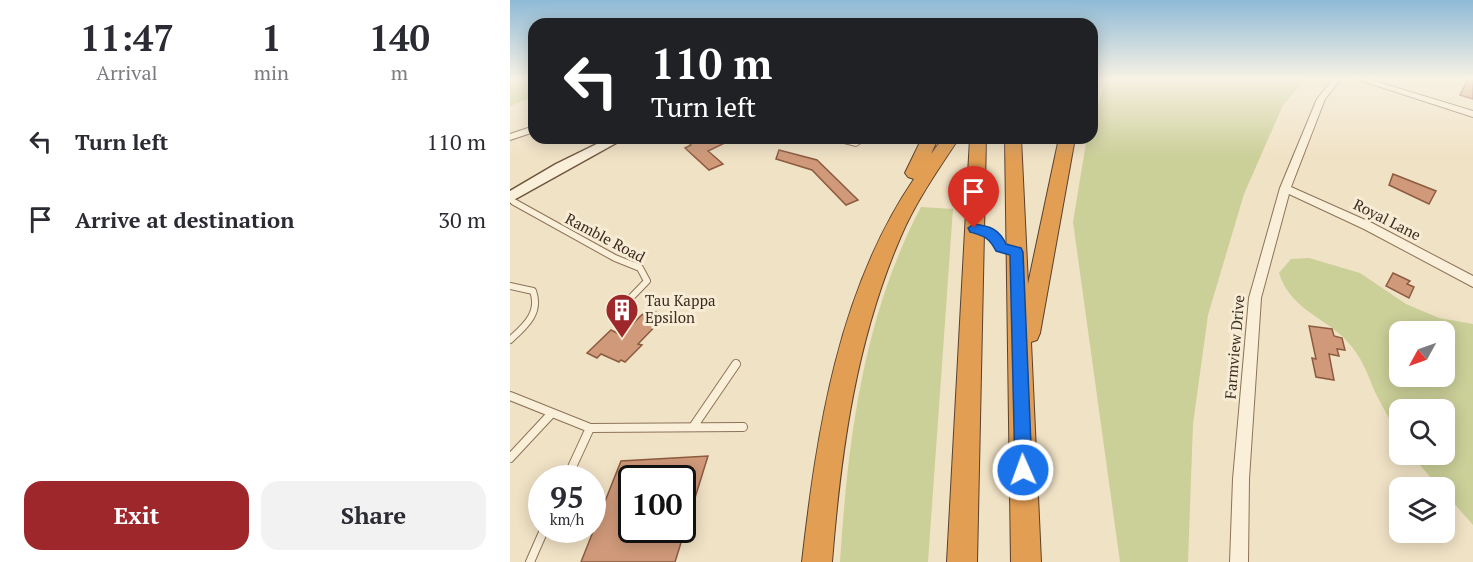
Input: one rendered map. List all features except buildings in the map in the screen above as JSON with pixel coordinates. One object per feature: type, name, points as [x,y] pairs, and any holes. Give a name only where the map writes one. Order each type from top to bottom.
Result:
[{"type":"highway","points":[[817,562],[825,475],[844,369],[863,304],[896,227],[915,171],[927,144]]},
{"type":"highway","points":[[896,227],[917,187],[947,144]]},
{"type":"highway","points":[[962,562],[978,144]]},
{"type":"highway","points":[[1013,144],[1026,562]]},
{"type":"highway","points":[[1020,356],[1028,334],[1066,144]]},
{"type":"main road","points":[[510,199],[561,167],[607,144]]},
{"type":"street","name":"Farmview Drive","points":[[1239,562],[1240,479],[1255,298],[1285,188],[1318,105]]},
{"type":"street","points":[[1445,105],[1473,114]]},
{"type":"street","points":[[510,137],[528,131]]},
{"type":"street","name":"Royal Lane","points":[[1285,188],[1368,226],[1473,282]]},
{"type":"lane","name":"Ramble Road","points":[[510,199],[615,258],[640,268],[646,276],[646,281],[618,311]]},
{"type":"lane","points":[[974,228],[987,230],[996,238],[1001,248],[1017,252]]},
{"type":"lane","points":[[510,286],[533,291],[537,298],[537,307],[528,323],[510,340]]},
{"type":"lane","points":[[693,427],[736,364]]},
{"type":"lane","points":[[511,398],[590,428],[743,427]]},
{"type":"lane","points":[[510,458],[552,413]]},
{"type":"lane","points":[[573,465],[590,428]]},
{"type":"lane","points":[[530,562],[538,543]]},
{"type":"green space","points":[[1098,105],[1283,105],[1244,194],[1208,315],[1193,424],[1188,562],[1120,562],[1073,222],[1086,144],[1098,144]]},
{"type":"green space","points":[[921,207],[953,209],[928,562],[840,562],[854,425],[872,335],[901,249]]},
{"type":"green space","points":[[1309,258],[1360,273],[1406,304],[1439,318],[1473,324],[1473,525],[1455,504],[1455,477],[1430,477],[1420,465],[1455,465],[1455,399],[1389,399],[1389,418],[1357,353],[1343,337],[1292,297],[1279,273],[1291,259]]},
{"type":"place","name":"Tau Kappa Epsilon","points":[[622,339]]},
{"type":"route","points":[[974,228],[987,230],[996,238],[1001,248],[1017,252],[1023,470]]}]
